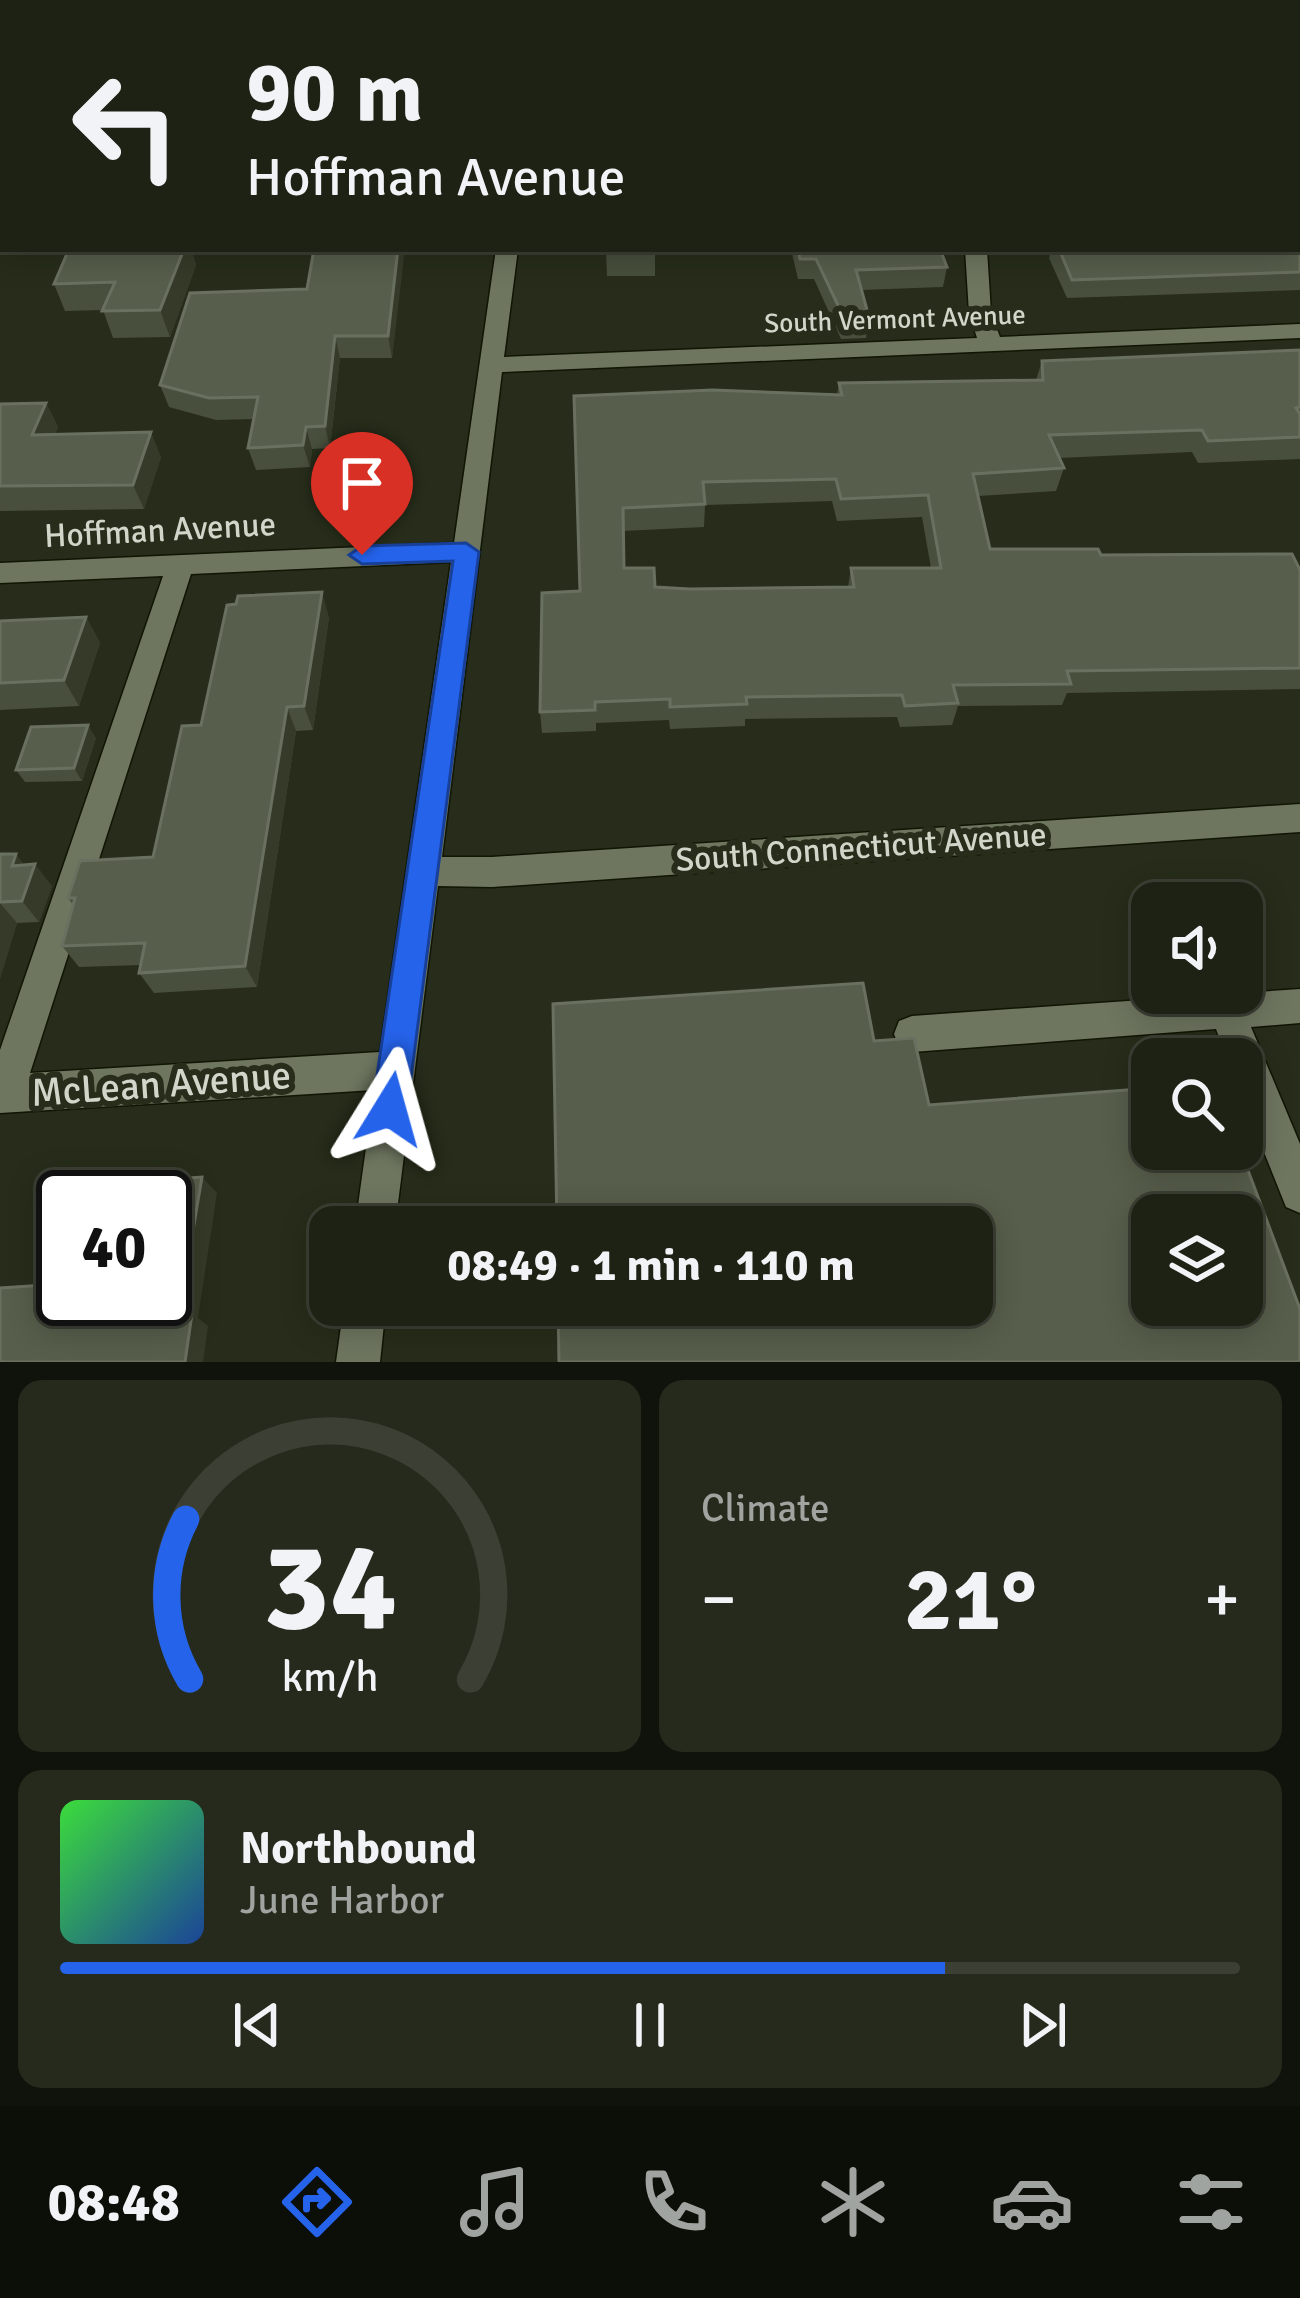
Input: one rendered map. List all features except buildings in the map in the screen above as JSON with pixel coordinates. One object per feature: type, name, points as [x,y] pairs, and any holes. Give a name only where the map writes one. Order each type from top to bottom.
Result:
[{"type":"street","points":[[378,1206],[507,252]]},
{"type":"street","points":[[976,252],[980,314],[991,345]]},
{"type":"street","name":"South Vermont Avenue","points":[[492,365],[1300,331]]},
{"type":"street","name":"Hoffman Avenue","points":[[0,573],[466,552]]},
{"type":"street","points":[[2,1094],[180,565]]},
{"type":"street","name":"South Connecticut Avenue","points":[[422,872],[492,872],[1300,818]]},
{"type":"street","points":[[1263,1009],[1300,1006]]},
{"type":"street","points":[[913,1034],[1198,1014]]},
{"type":"street","points":[[1228,1014],[1300,1192]]},
{"type":"street","name":"McLean Avenue","points":[[2,1094],[395,1070]]},
{"type":"street","points":[[358,1362],[362,1326]]},
{"type":"route","points":[[362,555],[466,552],[390,1109]]}]
